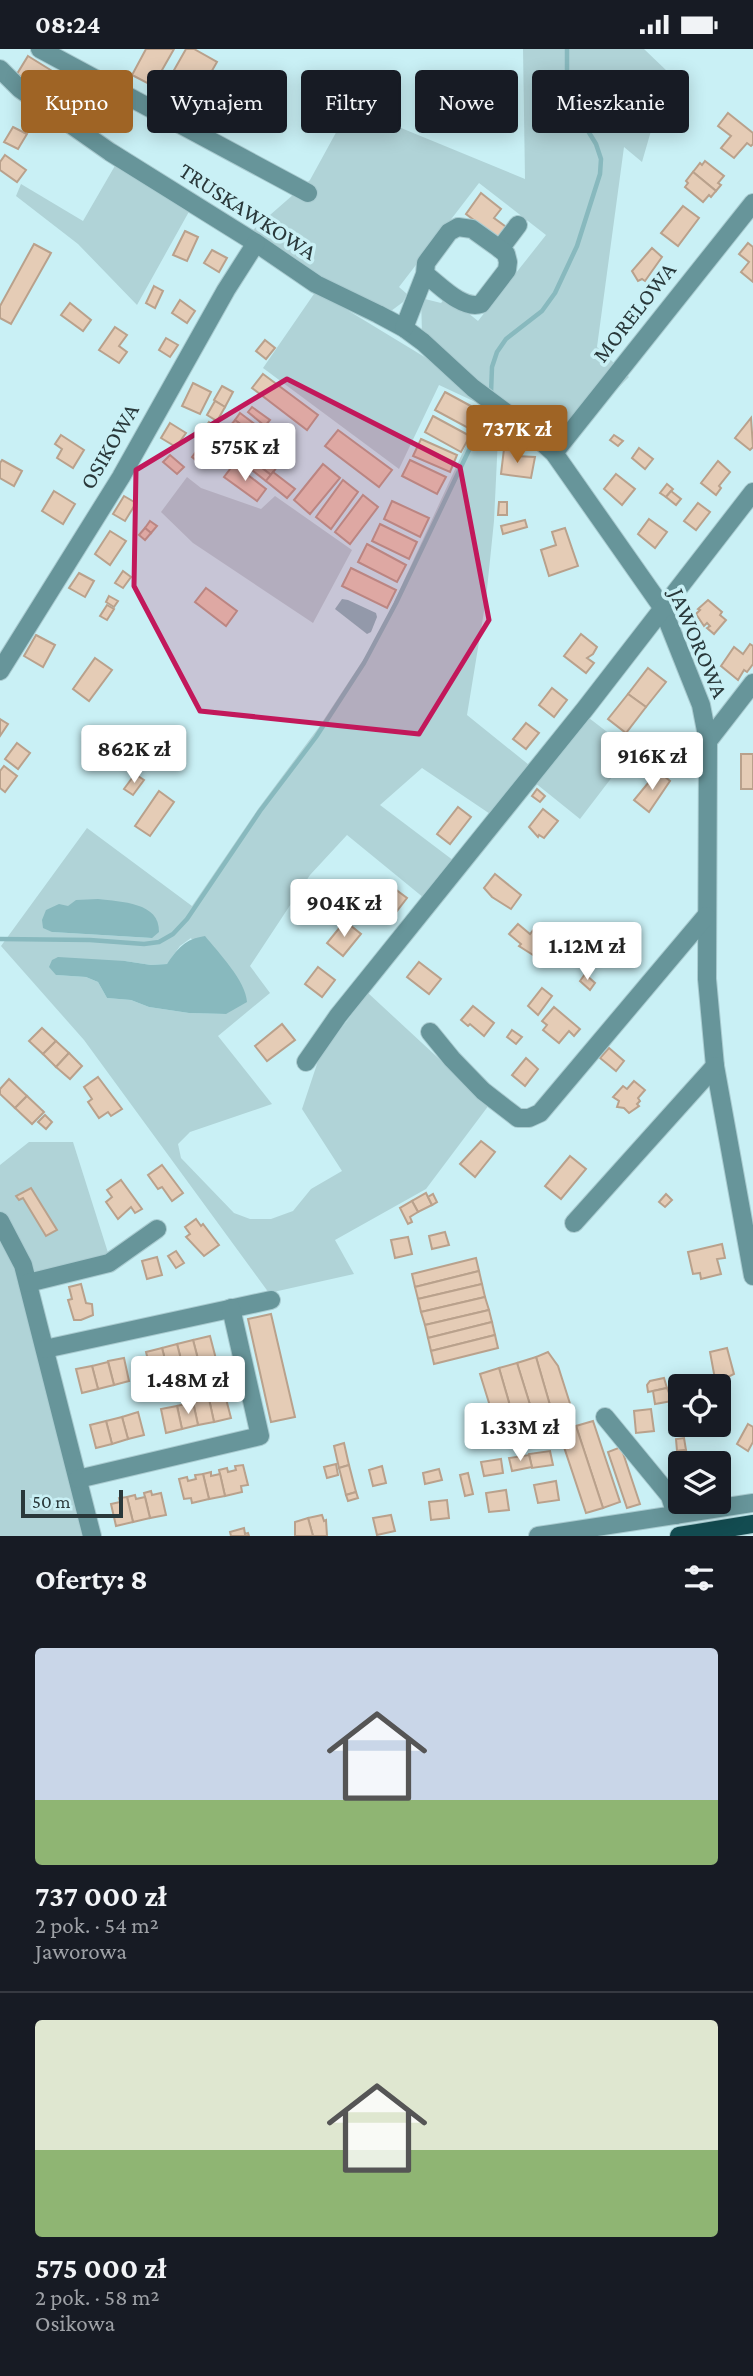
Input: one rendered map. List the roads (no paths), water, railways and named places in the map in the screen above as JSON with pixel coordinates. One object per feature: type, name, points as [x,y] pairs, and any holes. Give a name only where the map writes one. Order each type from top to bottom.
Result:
[{"type":"main road","points":[[679,1536],[753,1524]]},
{"type":"street","points":[[40,49],[308,193]]},
{"type":"street","name":"TRUSKAWKOWA","points":[[0,69],[20,89],[110,152],[256,243],[316,284],[404,328],[473,388]]},
{"type":"street","name":"MORELOWA","points":[[554,453],[753,203]]},
{"type":"street","points":[[500,249],[518,225]]},
{"type":"street","points":[[404,328],[425,274],[426,263],[449,232],[458,227],[472,229],[506,254],[508,262],[507,270],[481,304],[464,303],[425,274]]},
{"type":"street","name":"OSIKOWA","points":[[0,671],[121,477],[226,290],[256,243]]},
{"type":"street","name":"JAWOROWA","points":[[473,388],[524,426],[554,453],[586,495],[662,607],[701,705],[708,741],[707,979],[715,1066],[753,1276]]},
{"type":"street","points":[[306,1062],[338,1016],[585,709],[753,492]]},
{"type":"street","points":[[708,741],[753,683]]},
{"type":"street","points":[[430,1032],[483,1091],[518,1118],[529,1118],[540,1113],[706,916]]},
{"type":"street","points":[[574,1223],[715,1066]]},
{"type":"street","points":[[0,1221],[23,1265],[92,1536]]},
{"type":"street","points":[[28,1283],[109,1263],[157,1229]]},
{"type":"street","points":[[45,1349],[271,1300]]},
{"type":"street","points":[[78,1479],[260,1436],[231,1308]]},
{"type":"street","points":[[606,1417],[670,1496],[676,1515]]},
{"type":"street","points":[[538,1536],[753,1503]]},
{"type":"waterway","points":[[491,393],[492,367],[497,352],[506,339],[542,311],[555,293],[577,246],[600,174],[601,159],[596,144],[569,100],[567,49]]},
{"type":"waterway","points":[[0,939],[90,940],[144,944],[159,942],[173,934],[187,919],[260,811],[316,737],[364,663],[396,603],[480,427],[488,416]]}]
